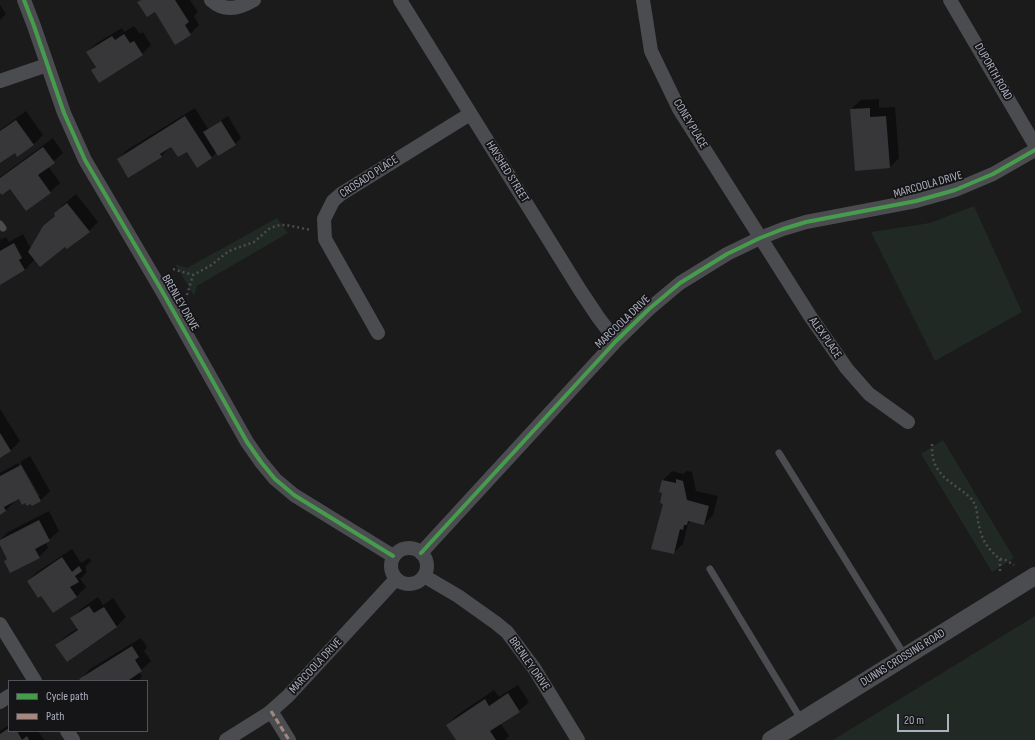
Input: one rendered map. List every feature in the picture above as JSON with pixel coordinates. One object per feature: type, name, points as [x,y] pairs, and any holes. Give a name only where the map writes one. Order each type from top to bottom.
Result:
[{"type":"street","name":"BRENLEY DRIVE","points":[[24,0],[64,113],[85,160],[162,291],[247,442],[261,462],[275,478],[294,495],[393,556]]},
{"type":"street","points":[[211,0],[220,7],[228,8],[236,8],[254,0]]},
{"type":"street","name":"HAYSHED STREET","points":[[400,0],[580,290],[616,341]]},
{"type":"street","name":"CONEY PLACE","points":[[643,0],[651,51],[668,88],[760,238]]},
{"type":"street","name":"DUPORTH ROAD","points":[[950,0],[1035,145]]},
{"type":"street","points":[[0,81],[47,64]]},
{"type":"street","name":"CROSADO PLACE","points":[[378,332],[325,239],[324,219],[333,201],[341,194],[470,114]]},
{"type":"street","name":"MARCOOLA DRIVE","points":[[422,553],[616,341],[680,283],[727,254],[783,229],[806,222],[916,201],[955,190],[993,174],[1035,150]]},
{"type":"street","name":"ALEX PLACE","points":[[760,238],[810,316],[847,369],[868,394],[908,422]]},
{"type":"street","points":[[406,548],[412,548],[422,553],[427,566],[424,576],[421,580],[411,584],[401,582],[396,579],[392,574],[391,568],[393,556],[401,549],[406,548]]},
{"type":"street","name":"BRENLEY DRIVE","points":[[424,576],[458,596],[507,632],[534,668],[578,740]]},
{"type":"street","name":"DUNNS CROSSING ROAD","points":[[771,740],[1035,576]]},
{"type":"street","name":"MARCOOLA DRIVE","points":[[226,740],[271,711],[288,696],[396,579]]},
{"type":"street","points":[[0,624],[33,680]]},
{"type":"street","points":[[271,711],[289,740]]},
{"type":"lane","points":[[779,453],[905,657]]},
{"type":"lane","points":[[710,569],[802,721]]},
{"type":"path","points":[[187,294],[193,275],[210,266],[225,253],[254,242],[270,228],[286,225],[314,230]]},
{"type":"path","points":[[173,269],[193,275]]},
{"type":"path","points":[[932,444],[932,453],[936,468],[948,481],[971,498],[976,511],[984,544],[1000,559],[1014,565]]},
{"type":"path","points":[[1000,559],[1000,574]]},
{"type":"shaded area","points":[[974,206],[1022,312],[935,361],[871,232],[930,223]]},
{"type":"shaded area","points":[[277,218],[288,233],[197,286],[194,296],[175,264],[187,268]]},
{"type":"shaded area","points":[[943,440],[1014,558],[992,572],[921,454]]},
{"type":"shaded area","points":[[1035,616],[1035,740],[833,740]]},
{"type":"building","points":[[141,0],[175,0],[189,22],[185,25],[191,35],[175,45],[155,12],[147,17],[137,2]]},
{"type":"building","points":[[124,34],[130,43],[134,41],[143,55],[99,83],[91,70],[96,67],[86,52],[112,36],[115,40]]},
{"type":"building","points":[[870,108],[870,117],[886,116],[890,168],[855,171],[850,109]]},
{"type":"building","points":[[185,116],[212,158],[197,168],[187,152],[178,157],[171,147],[160,154],[162,157],[128,178],[117,159]]},
{"type":"building","points":[[16,120],[34,145],[17,157],[15,153],[0,163],[0,131]]},
{"type":"building","points":[[221,121],[236,145],[218,156],[203,132]]},
{"type":"building","points":[[43,147],[55,163],[38,175],[51,193],[26,211],[10,189],[2,195],[0,193],[0,178]]},
{"type":"building","points":[[67,203],[90,232],[67,249],[65,247],[40,267],[28,252],[43,226],[55,216],[54,213]]},
{"type":"building","points":[[14,243],[22,258],[19,260],[25,270],[0,285],[0,251]]},
{"type":"building","points":[[0,433],[11,451],[0,458]]},
{"type":"building","points":[[21,465],[41,501],[32,506],[30,504],[27,506],[25,503],[22,505],[19,499],[4,507],[6,511],[0,515],[0,476]]},
{"type":"building","points":[[676,479],[683,481],[687,500],[709,506],[704,525],[688,521],[687,525],[684,525],[683,530],[680,529],[674,554],[651,549],[663,504],[660,503],[662,493],[659,492],[662,480],[676,483]]},
{"type":"building","points":[[39,520],[50,541],[35,549],[40,558],[10,573],[4,561],[7,559],[0,545],[0,540]]},
{"type":"building","points":[[62,557],[72,572],[79,566],[82,571],[75,576],[79,582],[70,587],[77,597],[53,613],[41,596],[38,598],[27,581]]},
{"type":"building","points":[[89,606],[94,613],[104,607],[117,627],[67,662],[55,645],[78,630],[70,618]]},
{"type":"building","points":[[132,646],[139,657],[135,660],[142,671],[129,680],[79,679]]},
{"type":"building","points":[[508,693],[520,712],[490,731],[496,740],[456,740],[446,725],[485,699],[489,706]]},
{"type":"building","points":[[8,729],[8,732],[18,732],[22,740],[0,740],[0,734]]},
{"type":"building","points":[[27,736],[29,740],[22,740]]},
{"type":"marked path","points":[[271,711],[289,740]]},
{"type":"cycle path","points":[[24,0],[64,113],[85,160],[162,291],[247,442],[275,479],[294,495],[393,556]]},
{"type":"cycle path","points":[[421,553],[616,341],[649,309],[680,283],[727,254],[783,229],[806,222],[916,201],[955,190],[993,174],[1035,150]]}]
